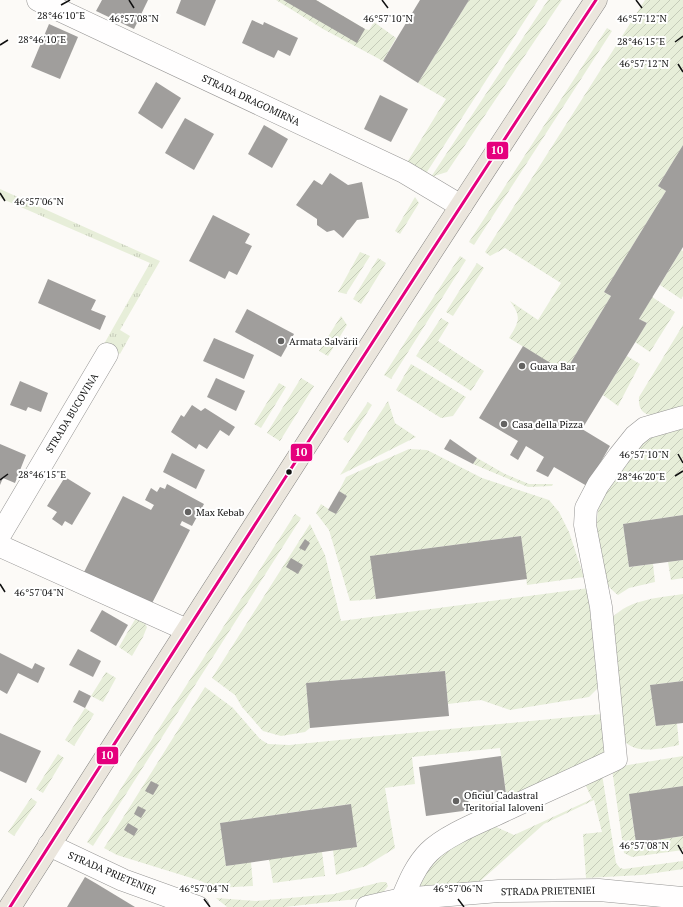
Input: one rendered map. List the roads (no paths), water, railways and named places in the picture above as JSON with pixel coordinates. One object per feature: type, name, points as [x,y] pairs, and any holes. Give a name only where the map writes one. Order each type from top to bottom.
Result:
[{"type":"main road","points":[[10,907],[187,630],[596,0]]},
{"type":"street","name":"STRADA DRAGOMIRNA","points":[[38,0],[404,172],[461,206]]},
{"type":"street","name":"STRADA BUCOVINA","points":[[0,535],[107,354]]},
{"type":"street","points":[[402,899],[419,862],[429,851],[443,841],[616,759],[600,607],[585,525],[586,508],[598,485],[635,436],[645,428],[683,417]]},
{"type":"street","points":[[0,546],[187,630]]},
{"type":"street","name":"STRADA PRIETENIEI","points":[[49,845],[123,880],[198,907]]},
{"type":"street","name":"STRADA PRIETENIEI","points":[[367,907],[402,899],[499,891],[599,890],[683,898]]},
{"type":"place","name":"Armata Salvării","points":[[281,341]]},
{"type":"place","name":"Guava Bar","points":[[522,366]]},
{"type":"place","name":"Casa della Pizza","points":[[504,424]]},
{"type":"place","name":"Max Kebab","points":[[188,512]]},
{"type":"place","name":"Oficiul Cadastral Teritorial Ialoveni","points":[[456,801]]}]
